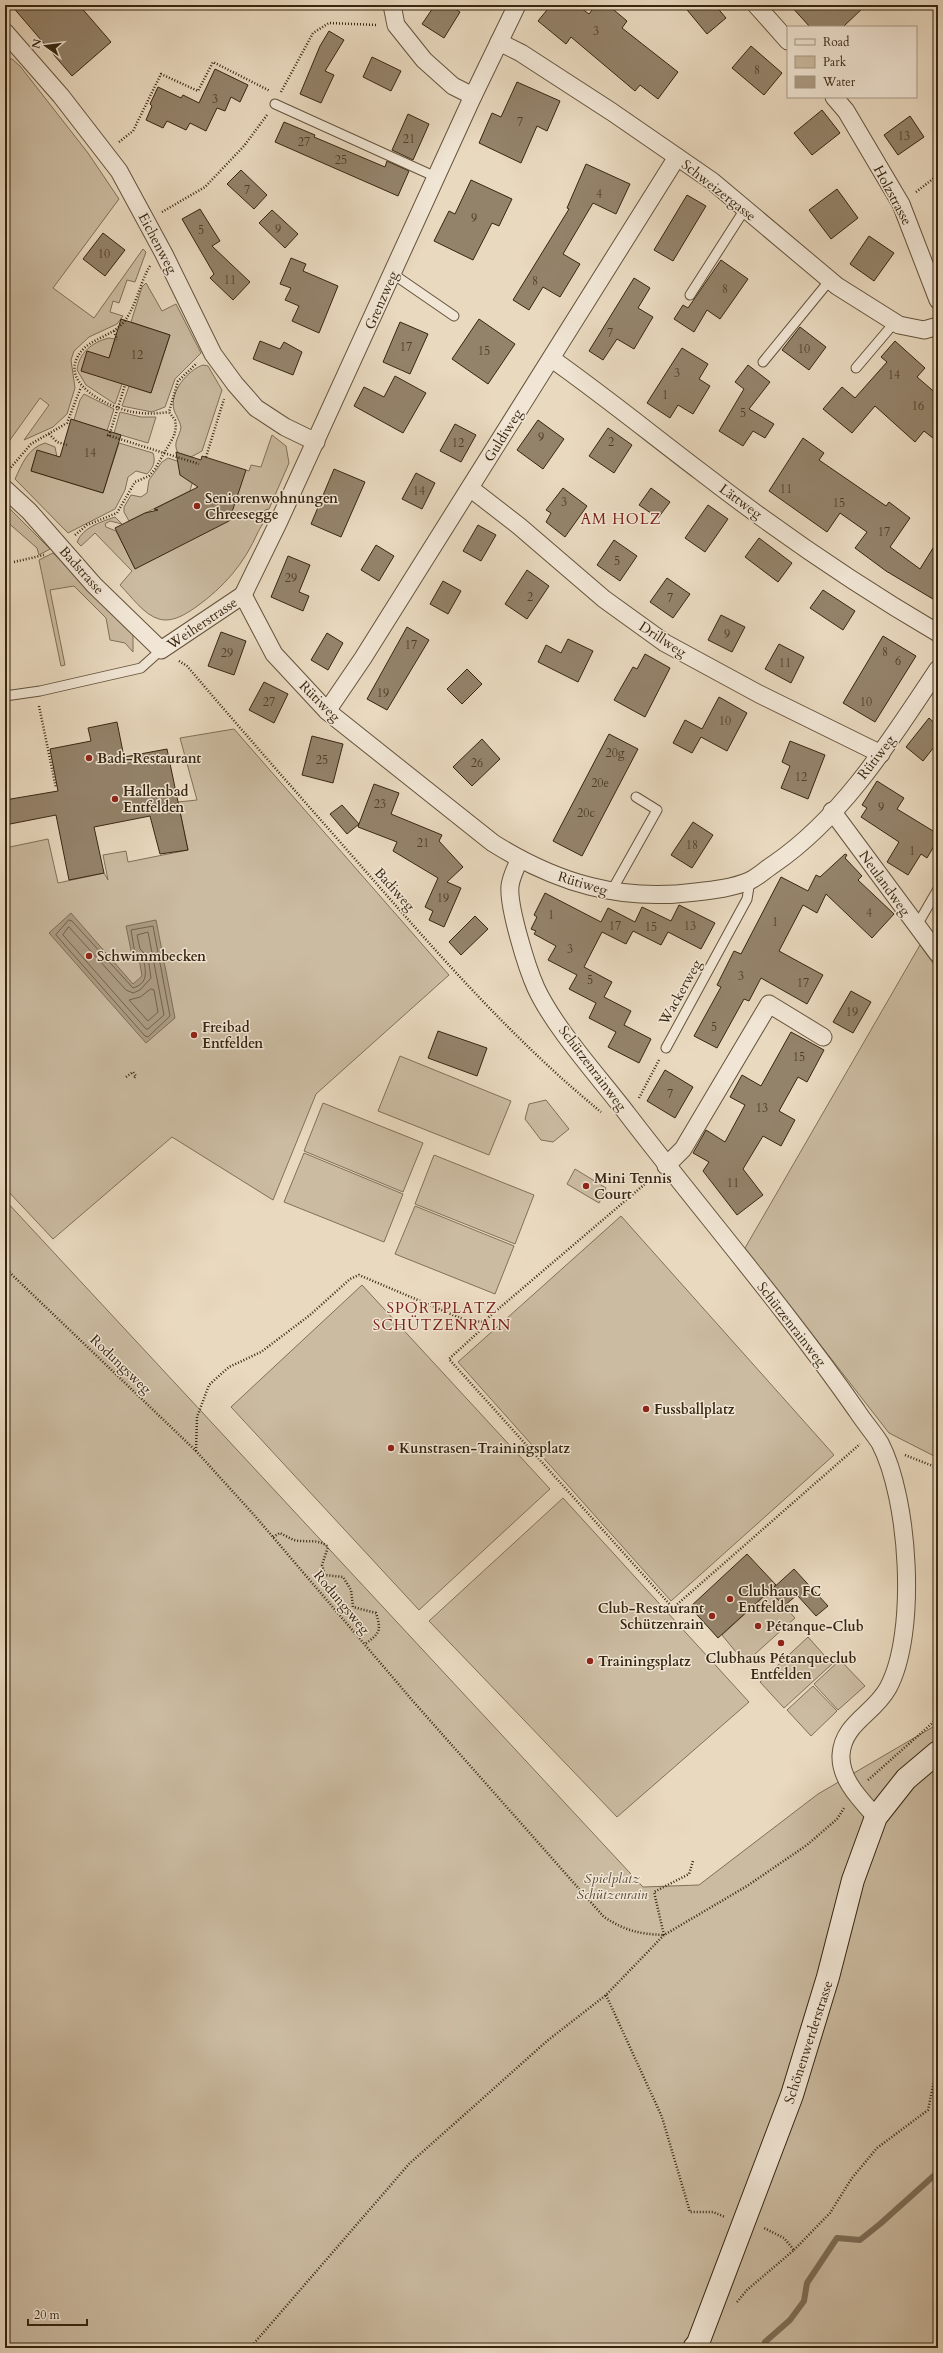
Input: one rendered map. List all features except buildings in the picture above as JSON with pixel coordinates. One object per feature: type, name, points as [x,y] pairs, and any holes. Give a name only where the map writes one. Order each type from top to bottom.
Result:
[{"type":"street","points":[[392,5],[396,25],[424,60],[453,86],[473,96]]},
{"type":"street","name":"Grenzweg","points":[[243,595],[316,442],[473,96],[518,5]]},
{"type":"street","points":[[756,5],[787,40]]},
{"type":"street","name":"Eichenweg","points":[[5,32],[61,96],[118,171],[164,254],[213,354],[235,384],[256,408],[285,427],[316,442]]},
{"type":"street","name":"Schweizergasse","points":[[499,42],[521,53],[712,181],[830,280],[895,322],[924,330],[938,326]]},
{"type":"street","name":"Holzstrasse","points":[[835,98],[846,111],[901,204],[938,300]]},
{"type":"street","name":"Guldiweg","points":[[327,711],[363,658],[678,158]]},
{"type":"street","name":"Lättweg","points":[[552,359],[619,407],[701,473],[802,545],[888,604],[938,633]]},
{"type":"street","name":"Drillweg","points":[[470,488],[519,526],[604,599],[665,643],[759,694],[881,754]]},
{"type":"street","name":"Badstrasse","points":[[5,489],[29,511],[94,585],[161,650]]},
{"type":"street","name":"Weiherstrasse","points":[[161,650],[243,595]]},
{"type":"street","name":"Rütiweg","points":[[243,595],[274,654],[327,711],[493,843],[519,860],[582,886],[629,895],[666,895],[720,889],[750,881],[791,852],[832,811],[881,754],[938,669]]},
{"type":"street","name":"Neulandweg","points":[[832,811],[916,927],[938,954]]},
{"type":"street","name":"Schützenrainweg","points":[[519,860],[510,888],[519,938],[537,990],[560,1027],[666,1166],[825,1366],[876,1439],[894,1485],[902,1517],[907,1564],[905,1614],[900,1655],[887,1690],[847,1732],[841,1753],[842,1764],[854,1793],[876,1817]]},
{"type":"street","points":[[666,1166],[683,1149],[769,1004],[823,1037]]},
{"type":"street","name":"Schönenwerderstrasse","points":[[694,2348],[698,2343],[743,2227],[752,2198],[792,2095],[828,1977],[853,1880],[876,1817],[906,1779],[938,1752]]},
{"type":"lane","points":[[275,104],[436,177]]},
{"type":"lane","points":[[690,295],[745,209]]},
{"type":"lane","points":[[393,274],[454,316]]},
{"type":"lane","points":[[763,362],[830,280]]},
{"type":"lane","points":[[856,368],[895,322]]},
{"type":"lane","points":[[5,696],[36,691],[141,668],[161,650]]},
{"type":"lane","points":[[611,892],[657,810],[636,797]]},
{"type":"lane","name":"Wackerweg","points":[[666,1048],[747,900],[750,881]]},
{"type":"lane","points":[[916,927],[938,889]]},
{"type":"path","points":[[105,154],[133,131],[161,74],[198,91],[213,62],[273,92]]},
{"type":"path","points":[[901,204],[938,175]]},
{"type":"path","points":[[5,475],[31,444],[67,423],[81,387],[74,367],[76,359],[82,350],[91,342],[114,331],[130,312],[141,281],[150,266],[164,254]]},
{"type":"path","points":[[114,331],[117,340]]},
{"type":"path","points":[[169,412],[178,381],[193,366],[213,354]]},
{"type":"path","points":[[206,457],[223,400],[235,384]]},
{"type":"path","points":[[125,385],[108,435],[200,464]]},
{"type":"path","points":[[81,387],[118,408],[148,414],[169,412]]},
{"type":"path","points":[[14,562],[39,557],[60,546],[87,525],[117,513],[136,482],[149,476],[171,444],[176,427],[175,420],[169,412]]},
{"type":"path","points":[[49,434],[57,442],[67,445]]},
{"type":"path","name":"Badiweg","points":[[161,650],[187,666],[258,750],[431,944],[556,1075],[608,1118],[629,1116]]},
{"type":"path","points":[[36,691],[56,788]]},
{"type":"path","name":"Wackerweg","points":[[629,1116],[666,1048]]},
{"type":"path","points":[[126,1077],[133,1072],[136,1076],[134,1078]]},
{"type":"path","points":[[196,1451],[198,1417],[209,1385],[229,1367],[261,1352],[310,1315],[350,1279],[359,1275],[464,1320],[483,1322],[666,1166]]},
{"type":"path","name":"Rodungsweg","points":[[5,1268],[196,1451],[273,1537],[604,1917],[620,1927],[637,1934],[664,1935]]},
{"type":"path","points":[[483,1322],[484,1327],[449,1359],[673,1608],[876,1439],[938,1468]]},
{"type":"path","points":[[273,1537],[280,1533],[295,1540],[316,1541],[325,1544],[328,1547],[322,1565],[325,1575],[343,1577],[351,1590],[353,1607],[376,1613],[379,1629],[378,1634],[365,1644]]},
{"type":"path","points":[[250,2348],[409,2164],[547,2041],[606,1995],[664,1935],[747,1886],[807,1845],[836,1818],[854,1793],[938,1718]]},
{"type":"path","points":[[664,1935],[654,1892],[689,1874],[693,1861]]},
{"type":"path","points":[[606,1995],[662,2117],[690,2212],[718,2213],[743,2227],[759,2225],[784,2238],[794,2250]]},
{"type":"path","points":[[735,2306],[747,2290],[794,2250],[830,2213],[852,2178],[877,2148],[928,2110],[938,2062]]},
{"type":"green space","points":[[5,59],[12,59],[20,66],[88,153],[119,199],[53,288],[94,318],[143,249],[146,252],[135,282],[127,280],[119,303],[113,301],[110,312],[123,316],[117,324],[89,337],[74,351],[71,360],[75,388],[67,414],[53,427],[24,440],[49,405],[40,398],[5,447]]},
{"type":"green space","points":[[146,283],[162,311],[176,304],[201,353],[175,379],[165,407],[152,412],[122,406],[129,386],[151,393],[170,335],[131,322],[142,287]]},
{"type":"green space","points":[[109,338],[115,339],[109,358],[122,384],[115,404],[86,385],[77,370],[80,358],[87,349],[97,342]]},
{"type":"green space","points":[[203,365],[208,366],[222,390],[202,451],[191,457],[178,453],[176,449],[176,443],[181,427],[174,410],[173,403],[174,396],[181,383],[191,372]]},
{"type":"green space","points":[[84,394],[114,409],[107,431],[74,420],[80,400]]},
{"type":"green space","points":[[120,412],[141,417],[156,417],[148,443],[114,433]]},
{"type":"green space","points":[[272,435],[286,446],[289,463],[269,509],[265,510],[265,519],[263,524],[240,565],[216,591],[192,610],[183,615],[174,619],[164,620],[148,614],[120,585],[132,571],[95,533],[81,546],[77,542],[88,529],[98,523],[115,517],[122,524],[110,521],[105,524],[106,527],[116,531],[135,568],[246,470],[249,471],[251,465],[261,467]]},
{"type":"green space","points":[[45,443],[55,447],[57,457],[37,451],[31,471],[103,493],[119,443],[153,453],[154,462],[147,474],[136,471],[128,477],[125,490],[115,509],[68,533],[15,479],[26,457],[39,445]]},
{"type":"green space","points":[[168,458],[186,464],[180,475],[193,480],[190,491],[129,521],[124,512],[124,507],[131,495],[141,497],[147,493],[149,480],[162,462]]},
{"type":"green space","points":[[5,504],[50,549],[39,555],[37,548],[5,520]]},
{"type":"green space","points":[[53,553],[133,635],[133,652],[125,643],[110,640],[106,618],[74,586],[50,590],[65,665],[61,666],[39,560]]},
{"type":"green space","name":"Freibad Entfelden","points":[[234,729],[449,975],[316,1094],[273,1200],[172,1137],[53,1239],[5,1188],[5,848],[48,839],[58,883],[104,873],[108,880],[103,855],[126,851],[128,862],[188,850],[178,802],[197,800],[180,738]]},
{"type":"green space","points":[[920,945],[938,970],[938,1458],[889,1433],[745,1248]]},
{"type":"green space","points":[[400,1056],[511,1101],[489,1155],[378,1111]]},
{"type":"green space","points":[[546,1100],[569,1129],[553,1142],[541,1140],[525,1119],[529,1104]]},
{"type":"green space","points":[[323,1103],[423,1143],[403,1192],[304,1151]]},
{"type":"green space","points":[[304,1153],[403,1194],[384,1242],[284,1202]]},
{"type":"green space","points":[[434,1155],[534,1195],[515,1244],[415,1204]]},
{"type":"green space","name":"Mini Tennis Court","points":[[575,1169],[606,1188],[599,1203],[567,1184]]},
{"type":"green space","name":"Spielplatz Schützenrain","points":[[5,1200],[643,1887],[699,1885],[818,1794],[938,1724],[938,2348],[5,2348]]},
{"type":"green space","points":[[415,1206],[514,1246],[495,1294],[395,1254]]},
{"type":"green space","name":"Fussballplatz","points":[[621,1216],[834,1455],[671,1601],[458,1362]]},
{"type":"green space","name":"Kunstrasen-Trainingsplatz","points":[[362,1285],[550,1489],[419,1610],[231,1407]]},
{"type":"green space","name":"Trainingsplatz","points":[[563,1498],[749,1702],[617,1817],[429,1621]]},
{"type":"green space","name":"Pétanque-Club","points":[[770,1591],[795,1618],[745,1663],[722,1635]]},
{"type":"green space","name":"Pétanque-Club","points":[[808,1637],[832,1664],[784,1708],[760,1682]]},
{"type":"green space","name":"Pétanque-Club","points":[[840,1660],[865,1686],[838,1710],[814,1684]]},
{"type":"green space","points":[[813,1686],[837,1711],[811,1736],[787,1710]]},
{"type":"water","name":"Schwimmbecken","points":[[71,913],[133,984],[142,976],[139,959],[133,960],[126,926],[156,920],[175,1018],[146,1043],[49,933]]},
{"type":"waterway","points":[[765,2342],[790,2320],[804,2301],[807,2283],[837,2238],[860,2240],[938,2172]]},
{"type":"place","name":"Seniorenwohnungen Chreesegge","points":[[197,506]]},
{"type":"place","name":"Badi-Restaurant","points":[[89,758]]},
{"type":"place","name":"Hallenbad Entfelden","points":[[115,799]]},
{"type":"place","name":"Schwimmbecken","points":[[89,956]]},
{"type":"place","name":"Freibad Entfelden","points":[[194,1035]]},
{"type":"place","name":"Mini Tennis Court","points":[[586,1186]]},
{"type":"place","name":"Fussballplatz","points":[[646,1409]]},
{"type":"place","name":"Kunstrasen-Trainingsplatz","points":[[391,1448]]},
{"type":"place","name":"Clubhaus FC Entfelden","points":[[730,1599]]},
{"type":"place","name":"Club-Restaurant Schützenrain","points":[[712,1616]]},
{"type":"place","name":"Pétanque-Club","points":[[758,1626]]},
{"type":"place","name":"Clubhaus Pétanqueclub Entfelden","points":[[781,1643]]},
{"type":"place","name":"Trainingsplatz","points":[[590,1661]]},
{"type":"district","name":"AM HOLZ","points":[[621,519]]},
{"type":"district","name":"SPORTPLATZ SCHÜTZENRAIN","points":[[442,1316]]}]
